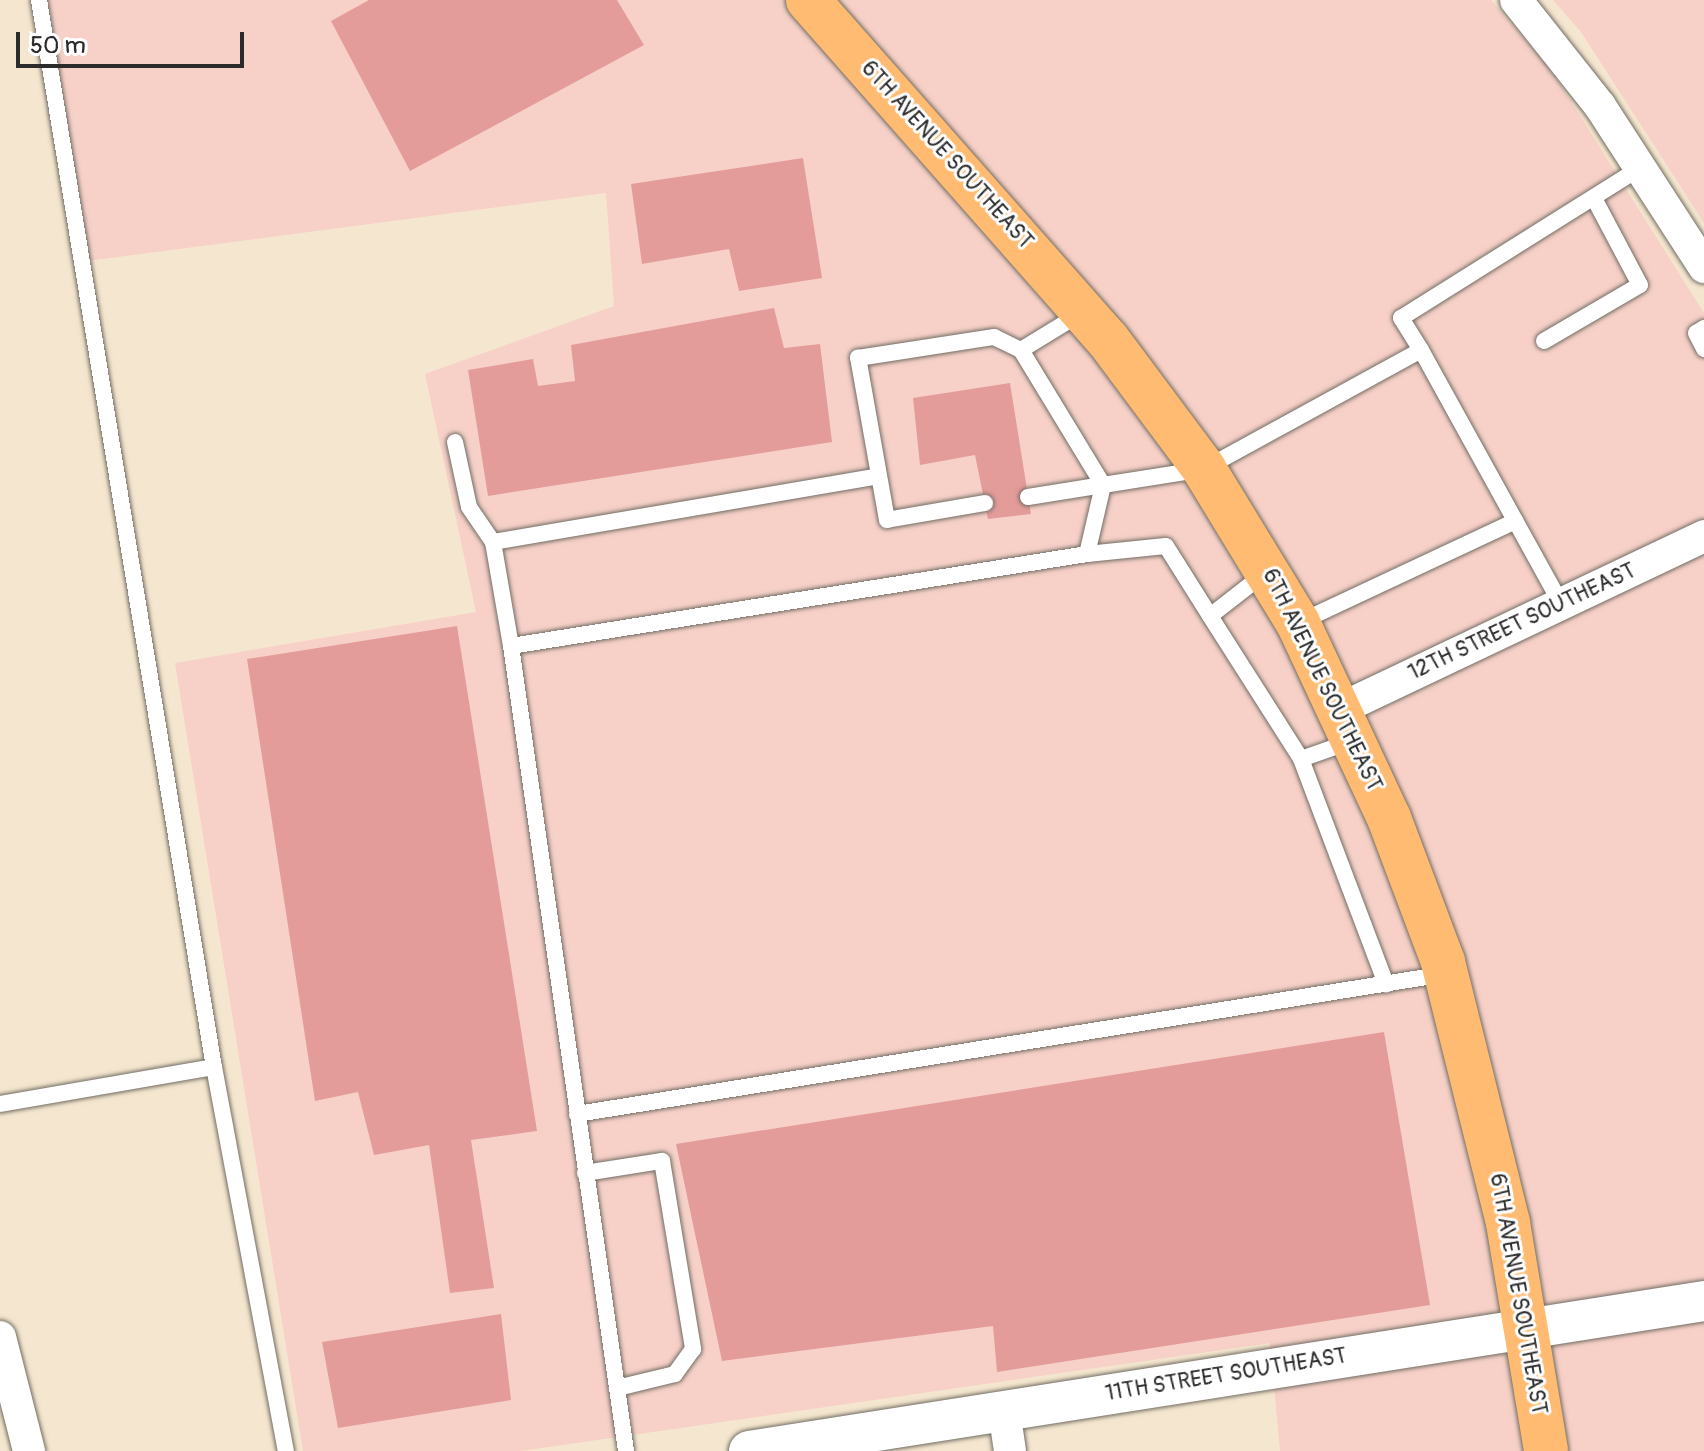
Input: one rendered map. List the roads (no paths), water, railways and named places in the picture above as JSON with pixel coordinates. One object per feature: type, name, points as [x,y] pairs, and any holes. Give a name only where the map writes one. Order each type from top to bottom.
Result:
[{"type":"main road","name":"6TH AVENUE SOUTHEAST","points":[[808,0],[1084,311],[1204,469],[1269,570],[1298,623],[1347,725],[1446,974],[1527,1329],[1546,1451]]},
{"type":"street","points":[[1516,0],[1642,167],[1704,267]]},
{"type":"street","name":"12TH STREET SOUTHEAST","points":[[1347,725],[1561,604],[1704,536]]},
{"type":"street","name":"11TH STREET SOUTHEAST","points":[[749,1451],[1704,1301]]},
{"type":"street","points":[[0,1337],[29,1451]]},
{"type":"street","points":[[1004,1410],[1010,1451]]},
{"type":"lane","points":[[39,0],[214,1067],[286,1451]]},
{"type":"lane","points":[[1561,604],[1401,318],[1642,167]]},
{"type":"lane","points":[[1544,341],[1640,285],[1594,198]]},
{"type":"lane","points":[[1021,350],[1084,311]]},
{"type":"lane","points":[[1704,328],[1696,333],[1704,349]]},
{"type":"lane","points":[[985,503],[887,520],[858,358],[994,337],[1021,350],[1103,485],[1087,554]]},
{"type":"lane","points":[[1028,497],[1204,469],[1421,350]]},
{"type":"lane","points":[[455,442],[469,507],[493,542],[511,646],[626,1451]]},
{"type":"lane","points":[[493,542],[878,476]]},
{"type":"lane","points":[[1298,623],[1516,521]]},
{"type":"lane","points":[[511,646],[1087,554],[1166,546],[1301,759],[1386,984]]},
{"type":"lane","points":[[1210,616],[1269,570]]},
{"type":"lane","points":[[1301,759],[1347,725]]},
{"type":"lane","points":[[577,1114],[1446,974]]},
{"type":"lane","points":[[0,1104],[214,1067]]},
{"type":"lane","points":[[585,1173],[662,1161],[693,1349],[675,1374],[617,1388]]}]
